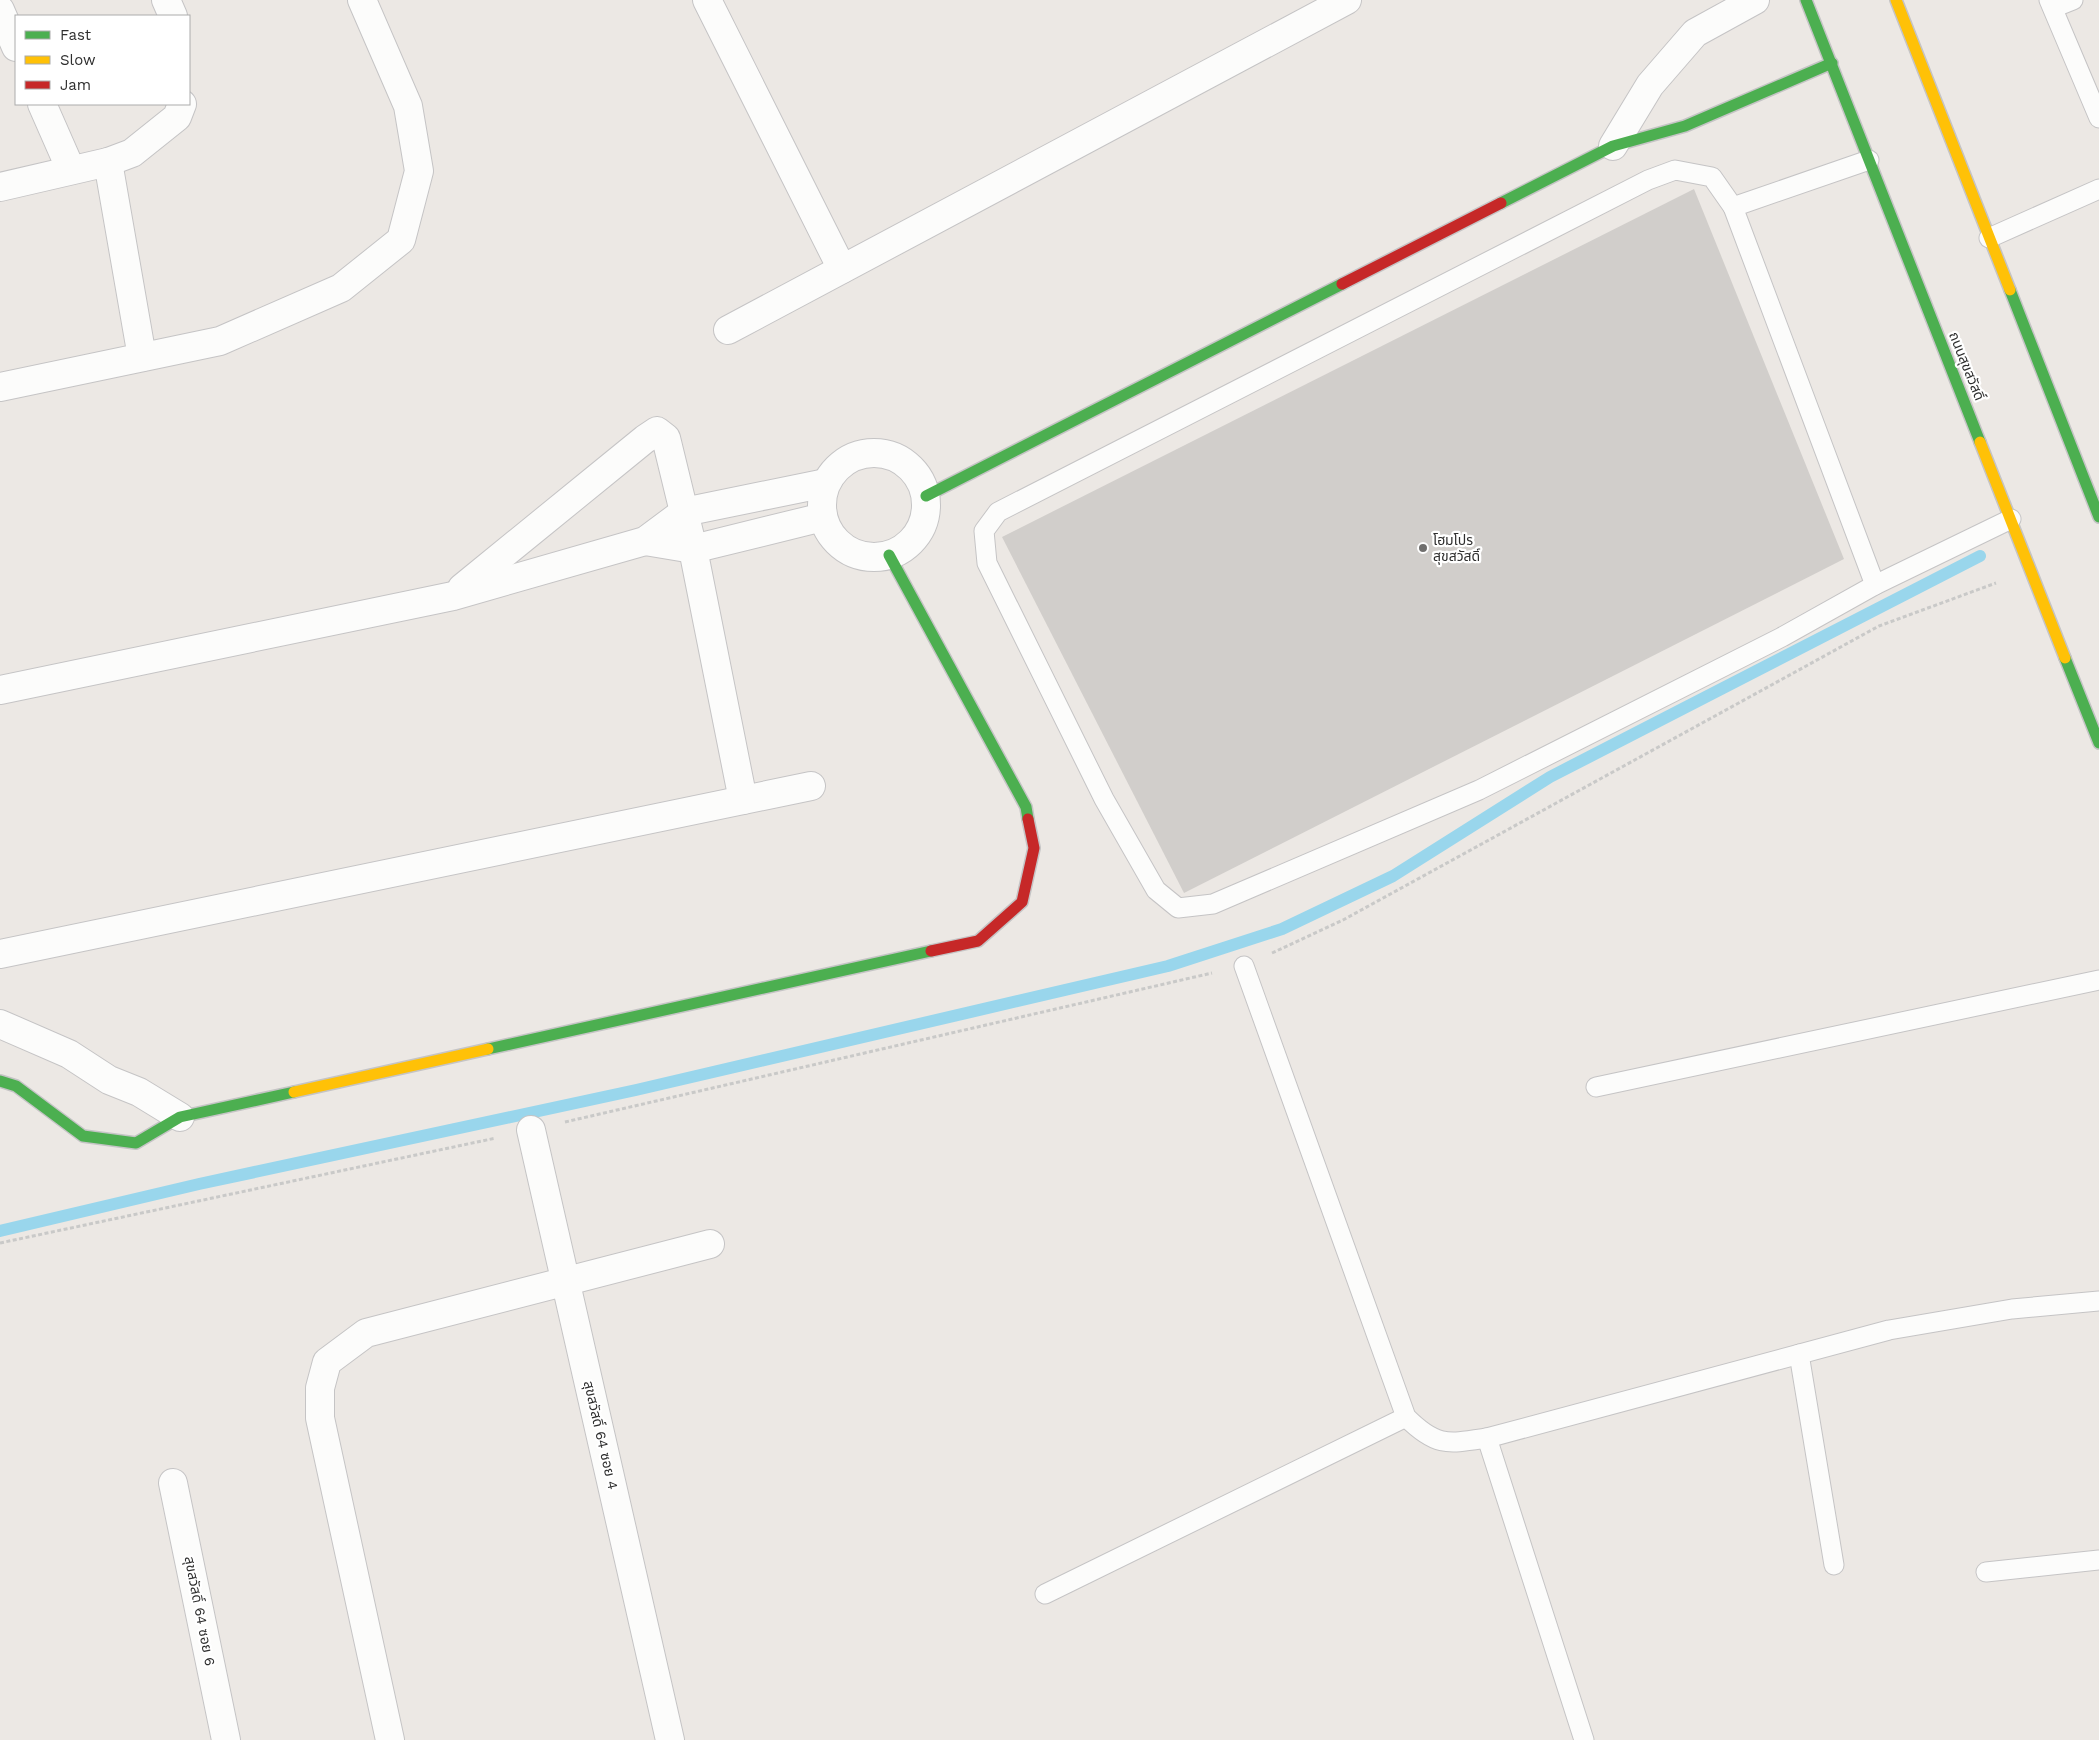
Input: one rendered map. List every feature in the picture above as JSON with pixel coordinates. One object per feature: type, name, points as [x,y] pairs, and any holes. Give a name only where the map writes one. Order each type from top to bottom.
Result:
[{"type":"street","points":[[166,0],[173,15]]},
{"type":"street","points":[[0,387],[220,341],[340,288],[401,240],[419,171],[408,106],[362,0]]},
{"type":"street","points":[[707,0],[842,269]]},
{"type":"street","points":[[728,330],[1347,0]]},
{"type":"street","points":[[1613,146],[1650,85],[1695,33],[1755,0]]},
{"type":"street","name":"ถนนสุขสวัสดิ์","points":[[1806,0],[2099,743]]},
{"type":"street","points":[[1899,1],[1989,238],[2099,517]]},
{"type":"street","points":[[0,10],[15,45]]},
{"type":"street","points":[[926,496],[1613,146],[1684,126],[1832,63]]},
{"type":"street","points":[[42,105],[72,170]]},
{"type":"street","points":[[0,187],[108,162],[132,153],[177,117],[182,105]]},
{"type":"street","points":[[108,162],[142,357]]},
{"type":"street","points":[[453,596],[644,439],[657,431],[666,438],[693,549],[743,800]]},
{"type":"street","points":[[872,454],[890,456],[907,465],[918,479],[926,496],[926,512],[920,529],[909,544],[889,555],[871,557],[854,553],[838,544],[830,534],[823,517],[821,499],[826,483],[837,468],[854,457],[872,454]]},
{"type":"street","points":[[0,690],[453,596],[644,541],[684,512],[826,483]]},
{"type":"street","points":[[644,541],[693,549],[823,517]]},
{"type":"street","points":[[0,1082],[16,1086],[83,1136],[136,1143],[180,1117],[978,941],[1022,902],[1034,848],[1026,806],[889,555]]},
{"type":"street","points":[[0,954],[811,786]]},
{"type":"street","points":[[0,1024],[69,1054],[109,1080],[138,1092],[180,1117]]},
{"type":"street","name":"สุขสวัสดิ์ 64 ซอย 4","points":[[531,1130],[670,1740]]},
{"type":"street","points":[[390,1740],[320,1418],[320,1388],[327,1362],[366,1333],[710,1244]]},
{"type":"street","name":"สุขสวัสดิ์ 64 ซอย 6","points":[[174,1483],[226,1740]]},
{"type":"lane","points":[[2073,0],[2051,4],[2099,118]]},
{"type":"lane","points":[[1734,207],[1869,160]]},
{"type":"lane","points":[[1875,585],[1734,207],[1712,177],[1676,170],[1648,180],[998,512],[984,531],[987,563],[1104,799],[1156,890],[1178,908],[1214,904],[1479,790],[1782,637],[1875,585],[2011,518]]},
{"type":"lane","points":[[1989,238],[2099,189]]},
{"type":"lane","points":[[1244,966],[1406,1417],[1421,1432],[1438,1441],[1460,1442],[1487,1438],[1889,1330],[2012,1309],[2099,1301]]},
{"type":"lane","points":[[1596,1087],[2099,980]]},
{"type":"lane","points":[[1799,1354],[1834,1565]]},
{"type":"lane","points":[[1045,1594],[1406,1417]]},
{"type":"lane","points":[[1487,1438],[1584,1740]]},
{"type":"lane","points":[[1986,1572],[2099,1558]]},
{"type":"path","points":[[0,1243],[531,1130],[1244,966],[1343,920],[1879,626],[2031,570]]},
{"type":"building","name":"โฮมโปร สุขสวัสดิ์","points":[[1694,189],[1844,559],[1184,893],[1002,537]]},
{"type":"waterway","points":[[0,1231],[199,1184],[636,1090],[1168,966],[1282,929],[1393,876],[1550,777],[1980,556]]},
{"type":"traffic: fast","points":[[1806,0],[1980,442]]},
{"type":"traffic: fast","points":[[1501,203],[1613,146],[1685,126],[1832,63]]},
{"type":"traffic: fast","points":[[926,496],[1342,284]]},
{"type":"traffic: fast","points":[[2010,290],[2099,517]]},
{"type":"traffic: fast","points":[[889,555],[1026,807],[1028,819]]},
{"type":"traffic: fast","points":[[2065,658],[2099,743]]},
{"type":"traffic: fast","points":[[488,1049],[931,951]]},
{"type":"traffic: fast","points":[[0,1081],[16,1086],[83,1136],[136,1143],[180,1117],[294,1092]]},
{"type":"traffic: slow","points":[[1896,0],[2010,290]]},
{"type":"traffic: slow","points":[[1980,442],[2065,658]]},
{"type":"traffic: slow","points":[[294,1092],[488,1049]]},
{"type":"traffic: jam","points":[[1342,284],[1501,203]]},
{"type":"traffic: jam","points":[[931,951],[978,941],[1022,902],[1034,848],[1028,819]]},
{"type":"place","name":"โฮมโปร สุขสวัสดิ์","points":[[1423,548]]}]
